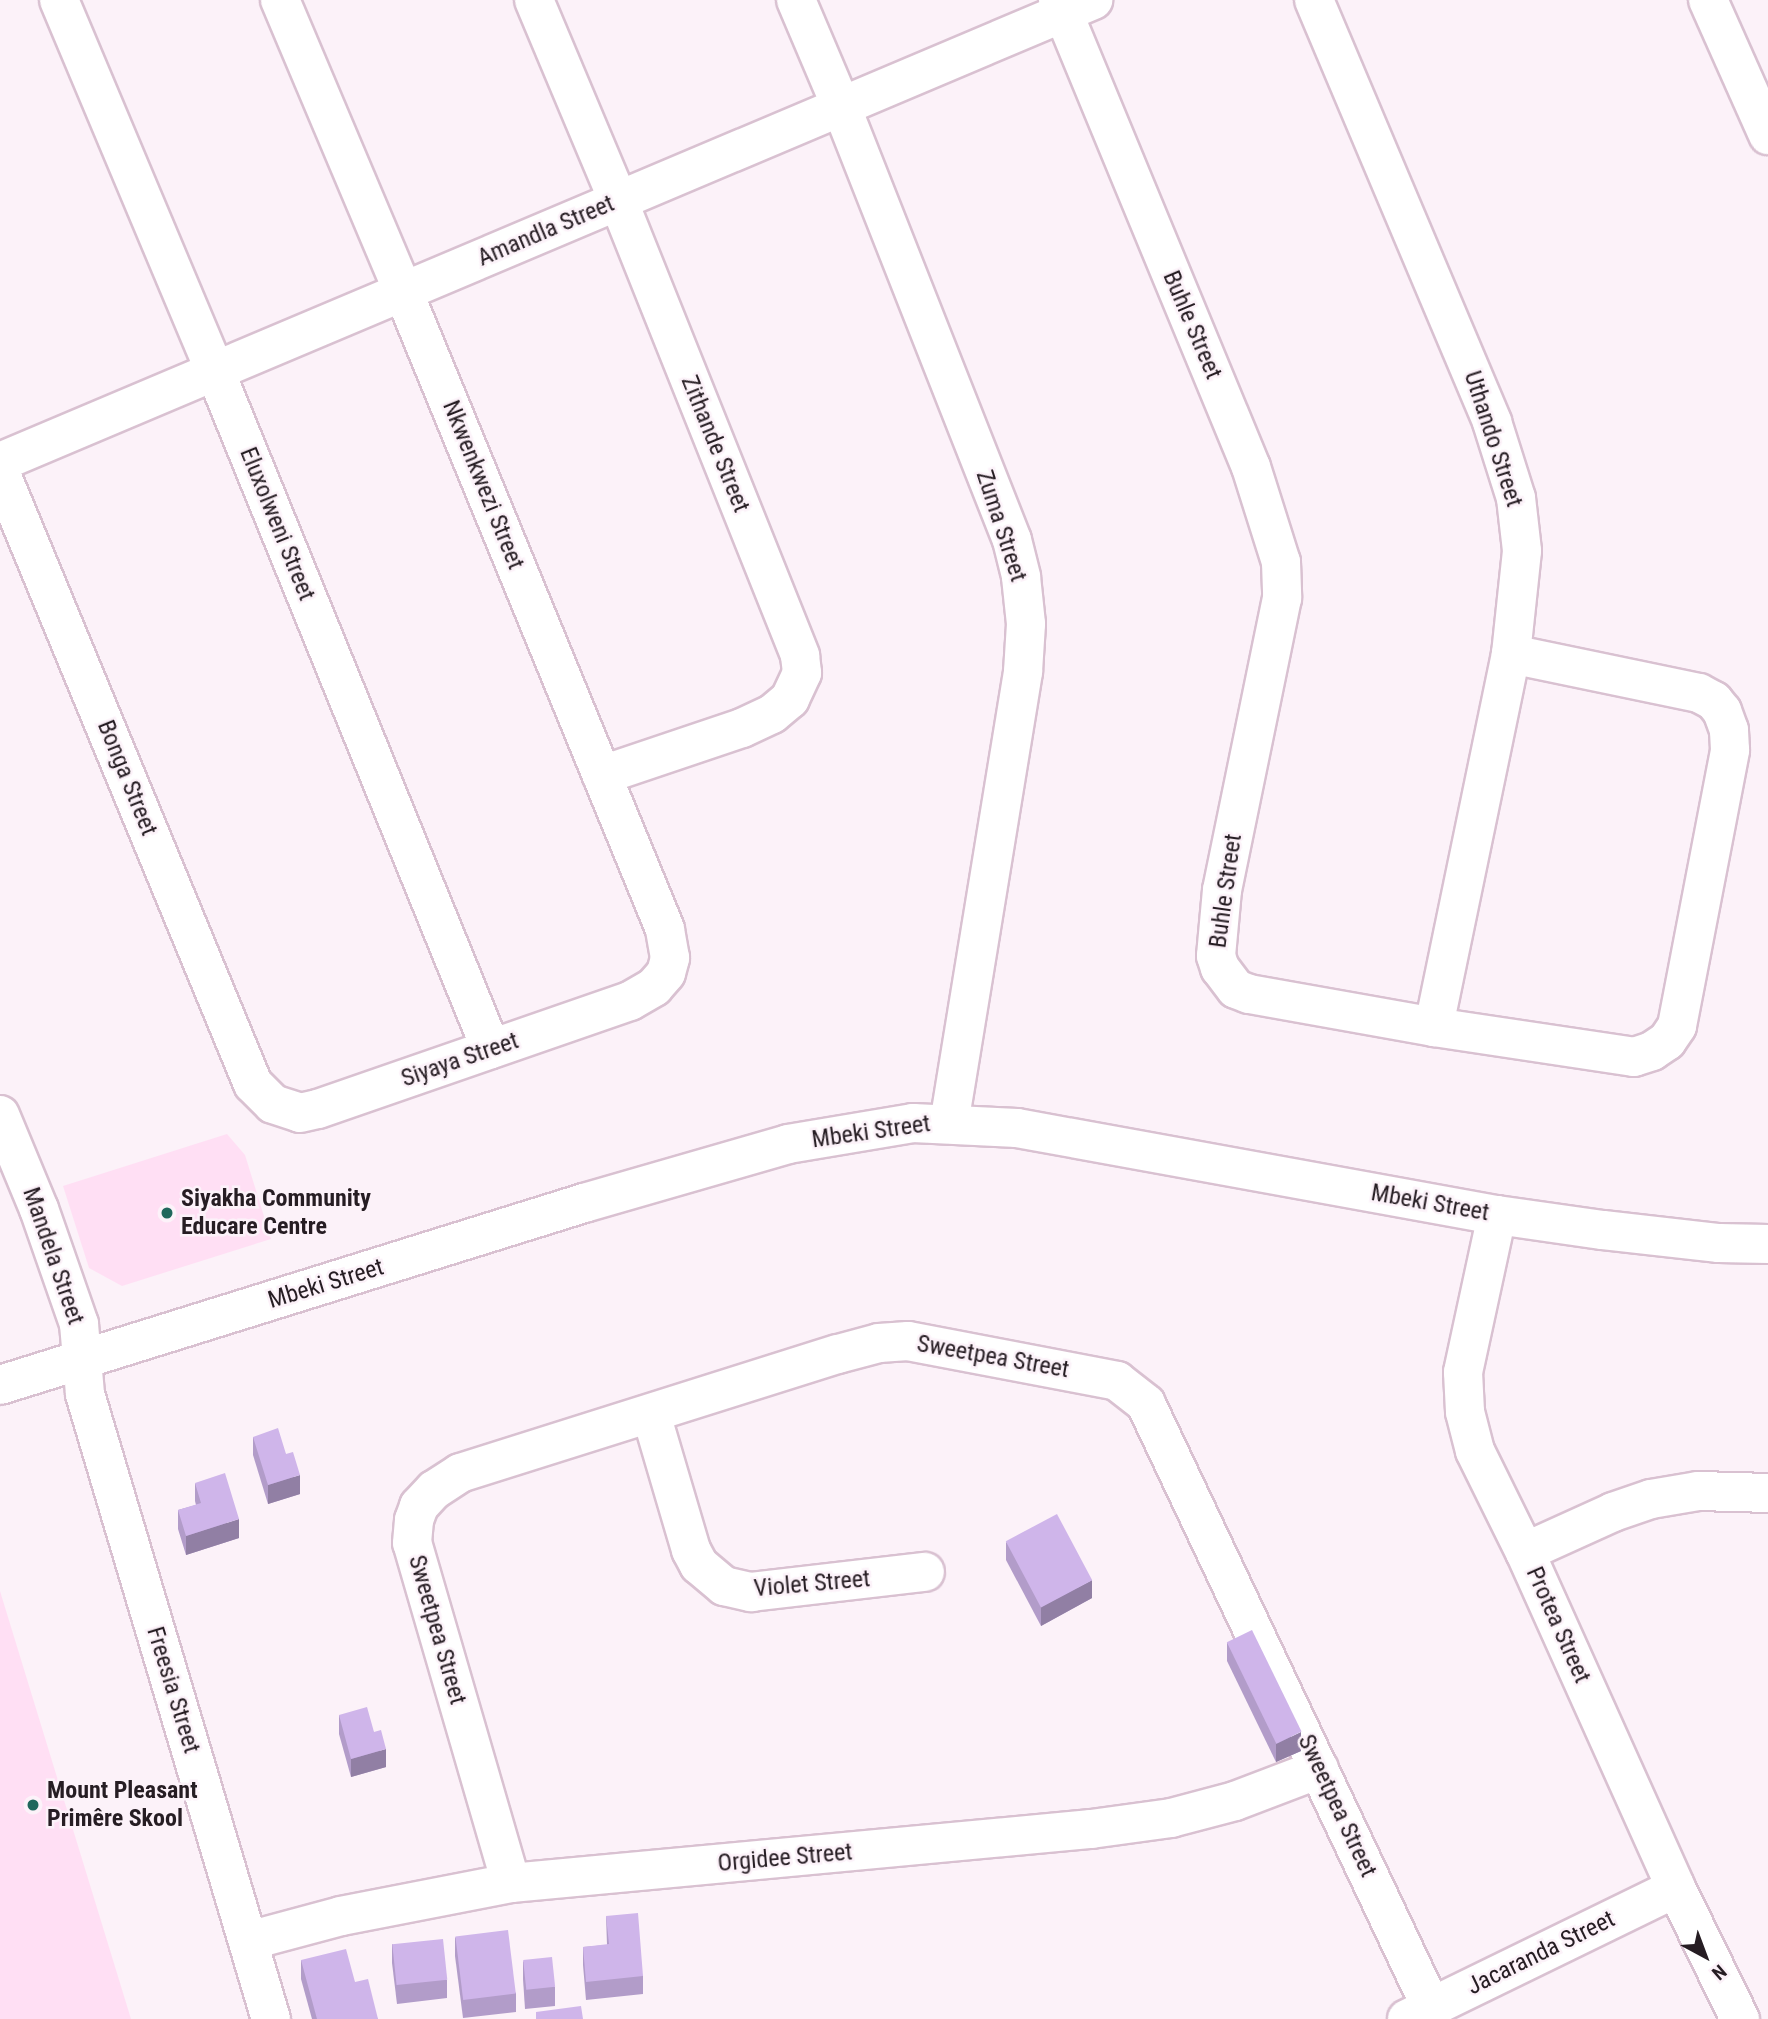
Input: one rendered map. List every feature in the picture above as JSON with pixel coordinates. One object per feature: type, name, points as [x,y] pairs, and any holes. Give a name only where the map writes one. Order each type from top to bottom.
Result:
[{"type":"street","name":"Eluxolweni Street","points":[[59,0],[215,371],[491,1049]]},
{"type":"street","name":"Nkwenkwezi Street","points":[[279,0],[403,291],[665,929],[670,958],[666,973]]},
{"type":"street","name":"Zithande Street","points":[[534,0],[618,200],[800,656],[802,673],[790,699],[772,714],[742,728],[602,775]]},
{"type":"street","name":"Zuma Street","points":[[796,0],[841,106],[1012,540],[1021,577],[1026,624],[1023,672],[949,1122]]},
{"type":"street","name":"Uthando Street","points":[[1314,0],[1492,422],[1516,498],[1522,551],[1511,654],[1434,1027]]},
{"type":"street","points":[[1708,0],[1768,135]]},
{"type":"street","name":"Amandla Street","points":[[0,462],[841,106],[1071,4]]},
{"type":"street","name":"Buhle Street","points":[[1071,4],[1251,467],[1281,562],[1282,598],[1222,890],[1216,956],[1220,968],[1236,989],[1249,995],[1434,1027],[1634,1057],[1652,1051],[1667,1041],[1676,1026],[1730,750],[1729,730],[1714,701],[1699,692],[1511,654]]},
{"type":"street","name":"Bonga Street","points":[[0,472],[253,1084]]},
{"type":"street","name":"Siyaya Street","points":[[253,1084],[273,1104],[300,1114],[630,1001],[654,987],[666,973]]},
{"type":"street","name":"Mandela Street","points":[[0,1115],[39,1209],[79,1324],[82,1360]]},
{"type":"street","name":"Mbeki Street","points":[[0,1385],[570,1207],[788,1144],[877,1127],[949,1122],[1017,1128],[1497,1215],[1706,1242],[1768,1244]]},
{"type":"street","name":"Protea Street","points":[[1497,1215],[1463,1372],[1465,1412],[1475,1451],[1525,1552],[1675,1888],[1740,2019]]},
{"type":"street","name":"Sweetpea Street","points":[[511,1883],[429,1609],[412,1543],[414,1520],[419,1506],[434,1490],[460,1473],[838,1354],[879,1343],[908,1341],[1116,1381],[1146,1404],[1320,1769],[1419,2013]]},
{"type":"street","name":"Freesia Street","points":[[82,1360],[85,1394],[271,2019]]},
{"type":"street","name":"Violet Street","points":[[651,1414],[691,1550],[699,1565],[724,1586],[751,1592],[925,1572]]},
{"type":"street","points":[[1525,1552],[1614,1512],[1651,1499],[1698,1491],[1768,1493]]},
{"type":"street","name":"Orgidee Street","points":[[248,1941],[367,1910],[511,1883],[1091,1829],[1171,1818],[1235,1801],[1320,1769]]},
{"type":"street","name":"Jacaranda Street","points":[[1419,2013],[1675,1888]]},
{"type":"shaded area","name":"Siyakha Community Educare Centre","points":[[227,1134],[245,1155],[271,1239],[122,1286],[89,1268],[63,1186]]},
{"type":"shaded area","name":"Mount Pleasant Primêre Skool","points":[[0,1591],[131,2019],[0,2019]]},
{"type":"building","points":[[278,1428],[286,1454],[293,1452],[300,1475],[268,1485],[253,1437]]},
{"type":"building","points":[[225,1473],[239,1519],[186,1536],[178,1510],[201,1503],[195,1483]]},
{"type":"building","points":[[1057,1514],[1092,1580],[1041,1607],[1006,1541]]},
{"type":"building","points":[[1252,1630],[1302,1732],[1276,1744],[1227,1642]]},
{"type":"building","points":[[367,1707],[374,1732],[381,1730],[386,1749],[351,1759],[339,1715]]},
{"type":"building","points":[[638,1913],[643,1976],[586,1982],[583,1947],[609,1944],[606,1916]]},
{"type":"building","points":[[508,1930],[516,1994],[463,2000],[455,1936]]},
{"type":"building","points":[[443,1939],[447,1980],[397,1985],[392,1944]]},
{"type":"building","points":[[346,1949],[355,1982],[368,1979],[378,2019],[317,2019],[301,1960]]},
{"type":"building","points":[[552,1957],[555,1987],[526,1990],[523,1960]]},
{"type":"building","points":[[581,2006],[583,2019],[536,2019],[536,2012]]},
{"type":"place","name":"Siyakha Community Educare Centre","points":[[167,1213]]},
{"type":"place","name":"Mount Pleasant Primêre Skool","points":[[33,1805]]}]
